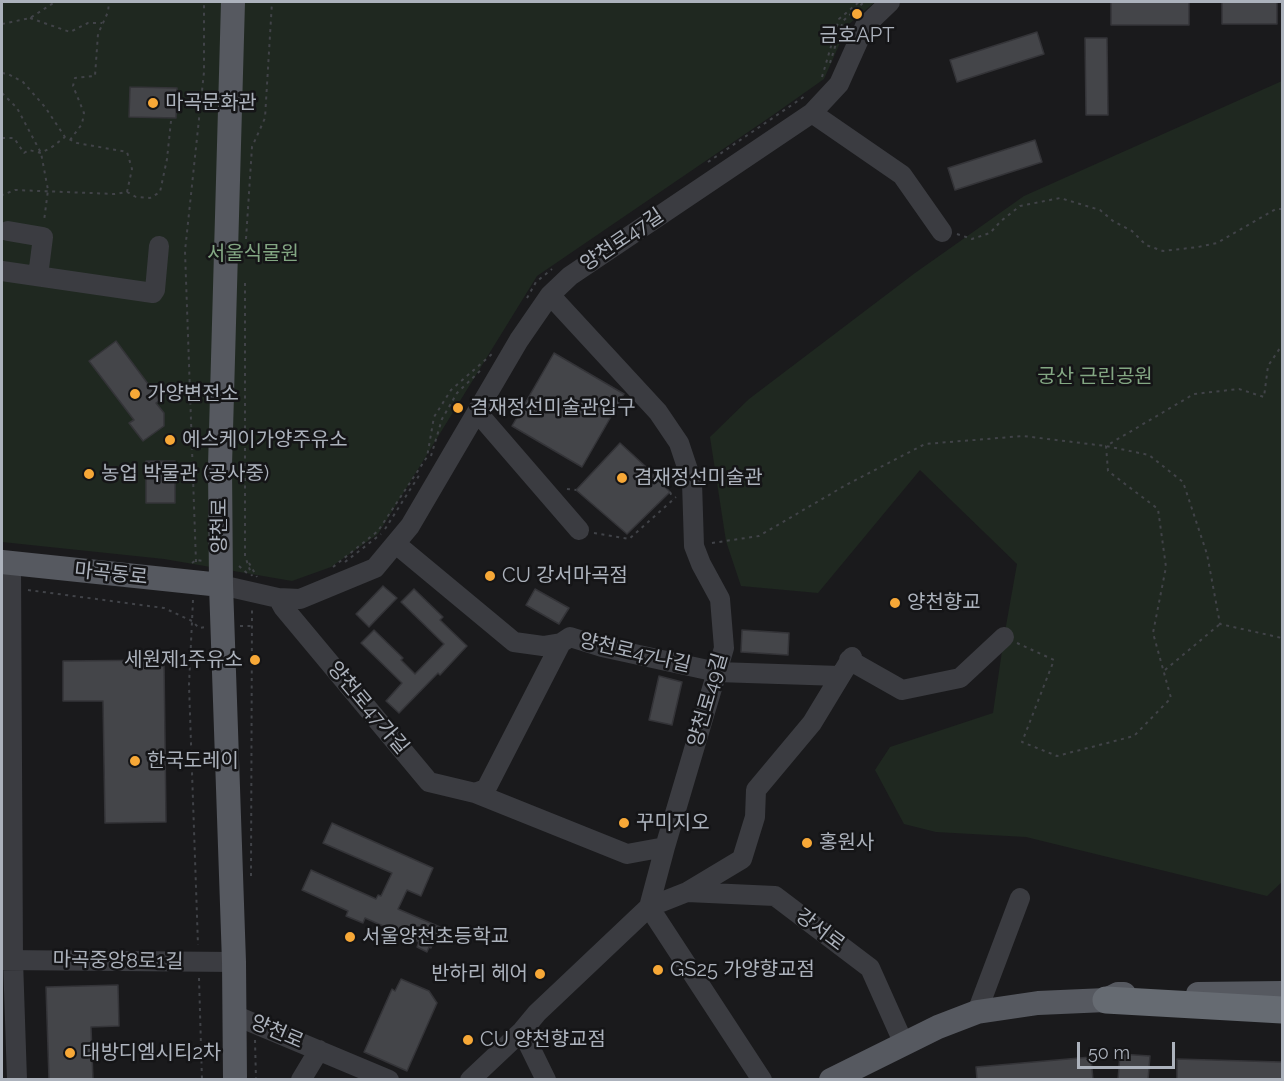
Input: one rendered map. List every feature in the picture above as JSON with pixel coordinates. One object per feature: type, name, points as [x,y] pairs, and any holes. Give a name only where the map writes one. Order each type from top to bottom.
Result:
[{"type":"highway","points":[[1106,1000],[1282,1010]]},
{"type":"main road","name":"양천로","points":[[233,2],[220,466],[222,627],[234,962],[244,1019],[235,1080]]},
{"type":"main road","name":"마곡동로","points":[[6,563],[221,585]]},
{"type":"main road","points":[[831,1080],[904,1044],[977,1012],[1038,1002],[1106,1000],[1118,994],[1282,993]]},
{"type":"main road","points":[[1106,1000],[1125,1009],[1282,1019]]},
{"type":"street","name":"양천로47길","points":[[221,585],[278,598],[300,599],[375,568],[410,526],[519,339],[550,295],[570,276],[812,113],[839,84],[865,26],[890,2]]},
{"type":"street","points":[[812,113],[902,175],[942,232]]},
{"type":"street","points":[[8,231],[43,237],[38,276]]},
{"type":"street","points":[[2,271],[153,293],[159,246]]},
{"type":"street","name":"양천로49길","points":[[550,295],[658,412],[679,443],[692,482],[694,546],[720,600],[724,648],[649,907]]},
{"type":"street","points":[[477,412],[579,530]]},
{"type":"street","name":"양천로47나길","points":[[396,544],[514,642],[543,646],[561,643],[570,637],[602,647],[717,672],[847,664],[902,690],[960,678],[1004,637]]},
{"type":"street","points":[[6,563],[12,588],[7,960],[17,1080]]},
{"type":"street","name":"양천로47가길","points":[[278,598],[429,782],[475,793],[627,854],[665,847]]},
{"type":"street","points":[[475,793],[486,789],[561,643]]},
{"type":"street","points":[[470,1080],[649,907],[687,892],[742,859],[755,817],[756,790],[812,723],[847,664]]},
{"type":"street","name":"강서로","points":[[687,892],[775,896],[870,968],[904,1044]]},
{"type":"street","points":[[977,1012],[1020,898]]},
{"type":"street","points":[[649,907],[762,1080]]},
{"type":"street","name":"마곡중앙8로1길","points":[[7,960],[234,962]]},
{"type":"street","name":"양천로","points":[[244,1019],[389,1080]]},
{"type":"street","points":[[522,1031],[546,1080]]},
{"type":"street","name":"양천로","points":[[301,1080],[319,1050]]},
{"type":"path","points":[[2,24],[30,18],[55,2]]},
{"type":"path","points":[[70,140],[82,124],[84,113],[73,86],[75,78],[95,76],[98,34],[108,12],[109,2]]},
{"type":"path","points":[[202,1080],[189,685],[196,560],[185,251],[204,72],[204,2]]},
{"type":"path","points":[[246,247],[252,147],[265,118],[272,2]]},
{"type":"path","points":[[30,18],[70,32],[88,23],[102,23]]},
{"type":"path","points":[[2,73],[23,82],[45,107],[64,137],[77,143],[127,152],[132,169],[127,192]]},
{"type":"path","points":[[2,93],[17,108],[40,153],[48,190],[43,237]]},
{"type":"path","points":[[2,195],[15,190],[48,190],[115,194],[127,192],[150,198],[160,192],[167,159],[171,121]]},
{"type":"path","points":[[2,136],[14,138],[24,153],[29,150],[40,153],[64,137]]},
{"type":"path","points":[[942,232],[972,239],[990,233],[1020,206],[1060,198],[1100,210],[1113,221],[1131,231],[1146,245],[1163,251],[1217,243],[1276,209],[1282,209]]},
{"type":"path","points":[[245,282],[245,556],[254,580],[251,626],[251,880]]},
{"type":"path","points":[[1106,446],[1194,394],[1239,389],[1264,397],[1268,366],[1282,345]]},
{"type":"path","points":[[694,546],[759,536],[846,485],[925,444],[1023,436],[1106,446],[1149,455],[1183,482],[1207,554],[1220,624]]},
{"type":"path","points":[[1004,637],[1054,660],[1022,742],[1057,756],[1134,736],[1171,698],[1153,633],[1166,567],[1158,509],[1108,471],[1106,446]]},
{"type":"path","points":[[579,530],[629,539],[692,482]]},
{"type":"path","points":[[670,492],[673,499]]},
{"type":"path","points":[[12,588],[164,608],[192,621],[199,628],[251,626]]},
{"type":"path","points":[[1220,624],[1282,638]]},
{"type":"path","points":[[1164,671],[1220,624]]},
{"type":"path","points":[[244,1019],[256,1080]]},
{"type":"green space","name":"서울식물원","points":[[2,2],[875,2],[848,25],[824,79],[537,276],[378,534],[331,567],[292,581],[164,559],[2,542]]},
{"type":"green space","name":"궁산 근린공원","points":[[1282,81],[1282,882],[1267,896],[1026,837],[936,832],[904,824],[875,770],[890,747],[993,713],[1017,564],[920,470],[818,593],[741,586],[726,541],[710,437],[749,399],[915,273],[1024,196]]},
{"type":"building","points":[[1111,2],[1189,2],[1189,25],[1111,25]]},
{"type":"building","points":[[1222,2],[1277,2],[1277,24],[1222,24]]},
{"type":"building","points":[[1037,32],[1044,54],[957,82],[950,60]]},
{"type":"building","points":[[1085,38],[1107,38],[1108,115],[1086,115]]},
{"type":"building","name":"마곡문화관","points":[[130,87],[177,88],[176,118],[129,117]]},
{"type":"building","points":[[1035,140],[1042,162],[955,190],[948,168]]},
{"type":"building","name":"가양변전소","points":[[116,341],[160,400],[156,403],[164,413],[164,426],[143,441],[129,423],[134,420],[89,361]]},
{"type":"building","points":[[554,353],[624,394],[582,467],[512,426]]},
{"type":"building","name":"겸재정선미술관","points":[[620,443],[670,492],[627,534],[576,490]]},
{"type":"building","points":[[146,461],[175,461],[175,503],[146,503]]},
{"type":"building","points":[[383,586],[397,598],[369,627],[356,614]]},
{"type":"building","points":[[414,589],[443,617],[440,620],[467,646],[399,713],[386,701],[402,683],[361,643],[374,630],[403,658],[401,660],[415,674],[444,644],[401,602]]},
{"type":"building","points":[[535,589],[569,608],[559,624],[526,605]]},
{"type":"building","points":[[742,630],[789,633],[788,655],[741,652]]},
{"type":"building","name":"한국도레이","points":[[164,660],[166,822],[105,823],[103,701],[63,701],[63,661]]},
{"type":"building","points":[[659,676],[682,682],[672,725],[649,720]]},
{"type":"building","points":[[332,823],[433,868],[421,896],[407,890],[398,909],[440,927],[427,952],[417,947],[419,942],[365,918],[363,923],[346,916],[348,911],[302,890],[311,870],[376,899],[378,895],[381,896],[392,873],[323,843]]},
{"type":"building","points":[[401,979],[429,991],[437,1003],[407,1071],[364,1052],[392,989],[395,991]]},
{"type":"building","name":"대방디엠시티2차","points":[[118,985],[119,1026],[91,1027],[93,1080],[49,1080],[46,987]]},
{"type":"building","points":[[1120,1054],[1150,1056],[1148,1080],[1118,1080]]},
{"type":"building","points":[[1091,1057],[1093,1080],[977,1080],[976,1067]]},
{"type":"building","points":[[1177,1059],[1282,1062],[1282,1080],[1177,1080]]},
{"type":"place","name":"금호APT","points":[[857,14]]},
{"type":"place","name":"마곡문화관","points":[[153,103]]},
{"type":"place","name":"가양변전소","points":[[135,394]]},
{"type":"place","name":"겸재정선미술관입구","points":[[458,408]]},
{"type":"place","name":"에스케이가양주유소","points":[[170,440]]},
{"type":"place","name":"농업 박물관 (공사중)","points":[[89,474]]},
{"type":"place","name":"겸재정선미술관","points":[[622,478]]},
{"type":"place","name":"CU 강서마곡점","points":[[490,576]]},
{"type":"place","name":"양천향교","points":[[895,603]]},
{"type":"place","name":"세원제1주유소","points":[[255,660]]},
{"type":"place","name":"한국도레이","points":[[135,761]]},
{"type":"place","name":"꾸미지오","points":[[624,823]]},
{"type":"place","name":"홍원사","points":[[807,843]]},
{"type":"place","name":"서울양천초등학교","points":[[350,937]]},
{"type":"place","name":"GS25 가양향교점","points":[[658,970]]},
{"type":"place","name":"반하리 헤어","points":[[540,974]]},
{"type":"place","name":"CU 양천향교점","points":[[468,1040]]},
{"type":"place","name":"대방디엠시티2차","points":[[70,1053]]}]
